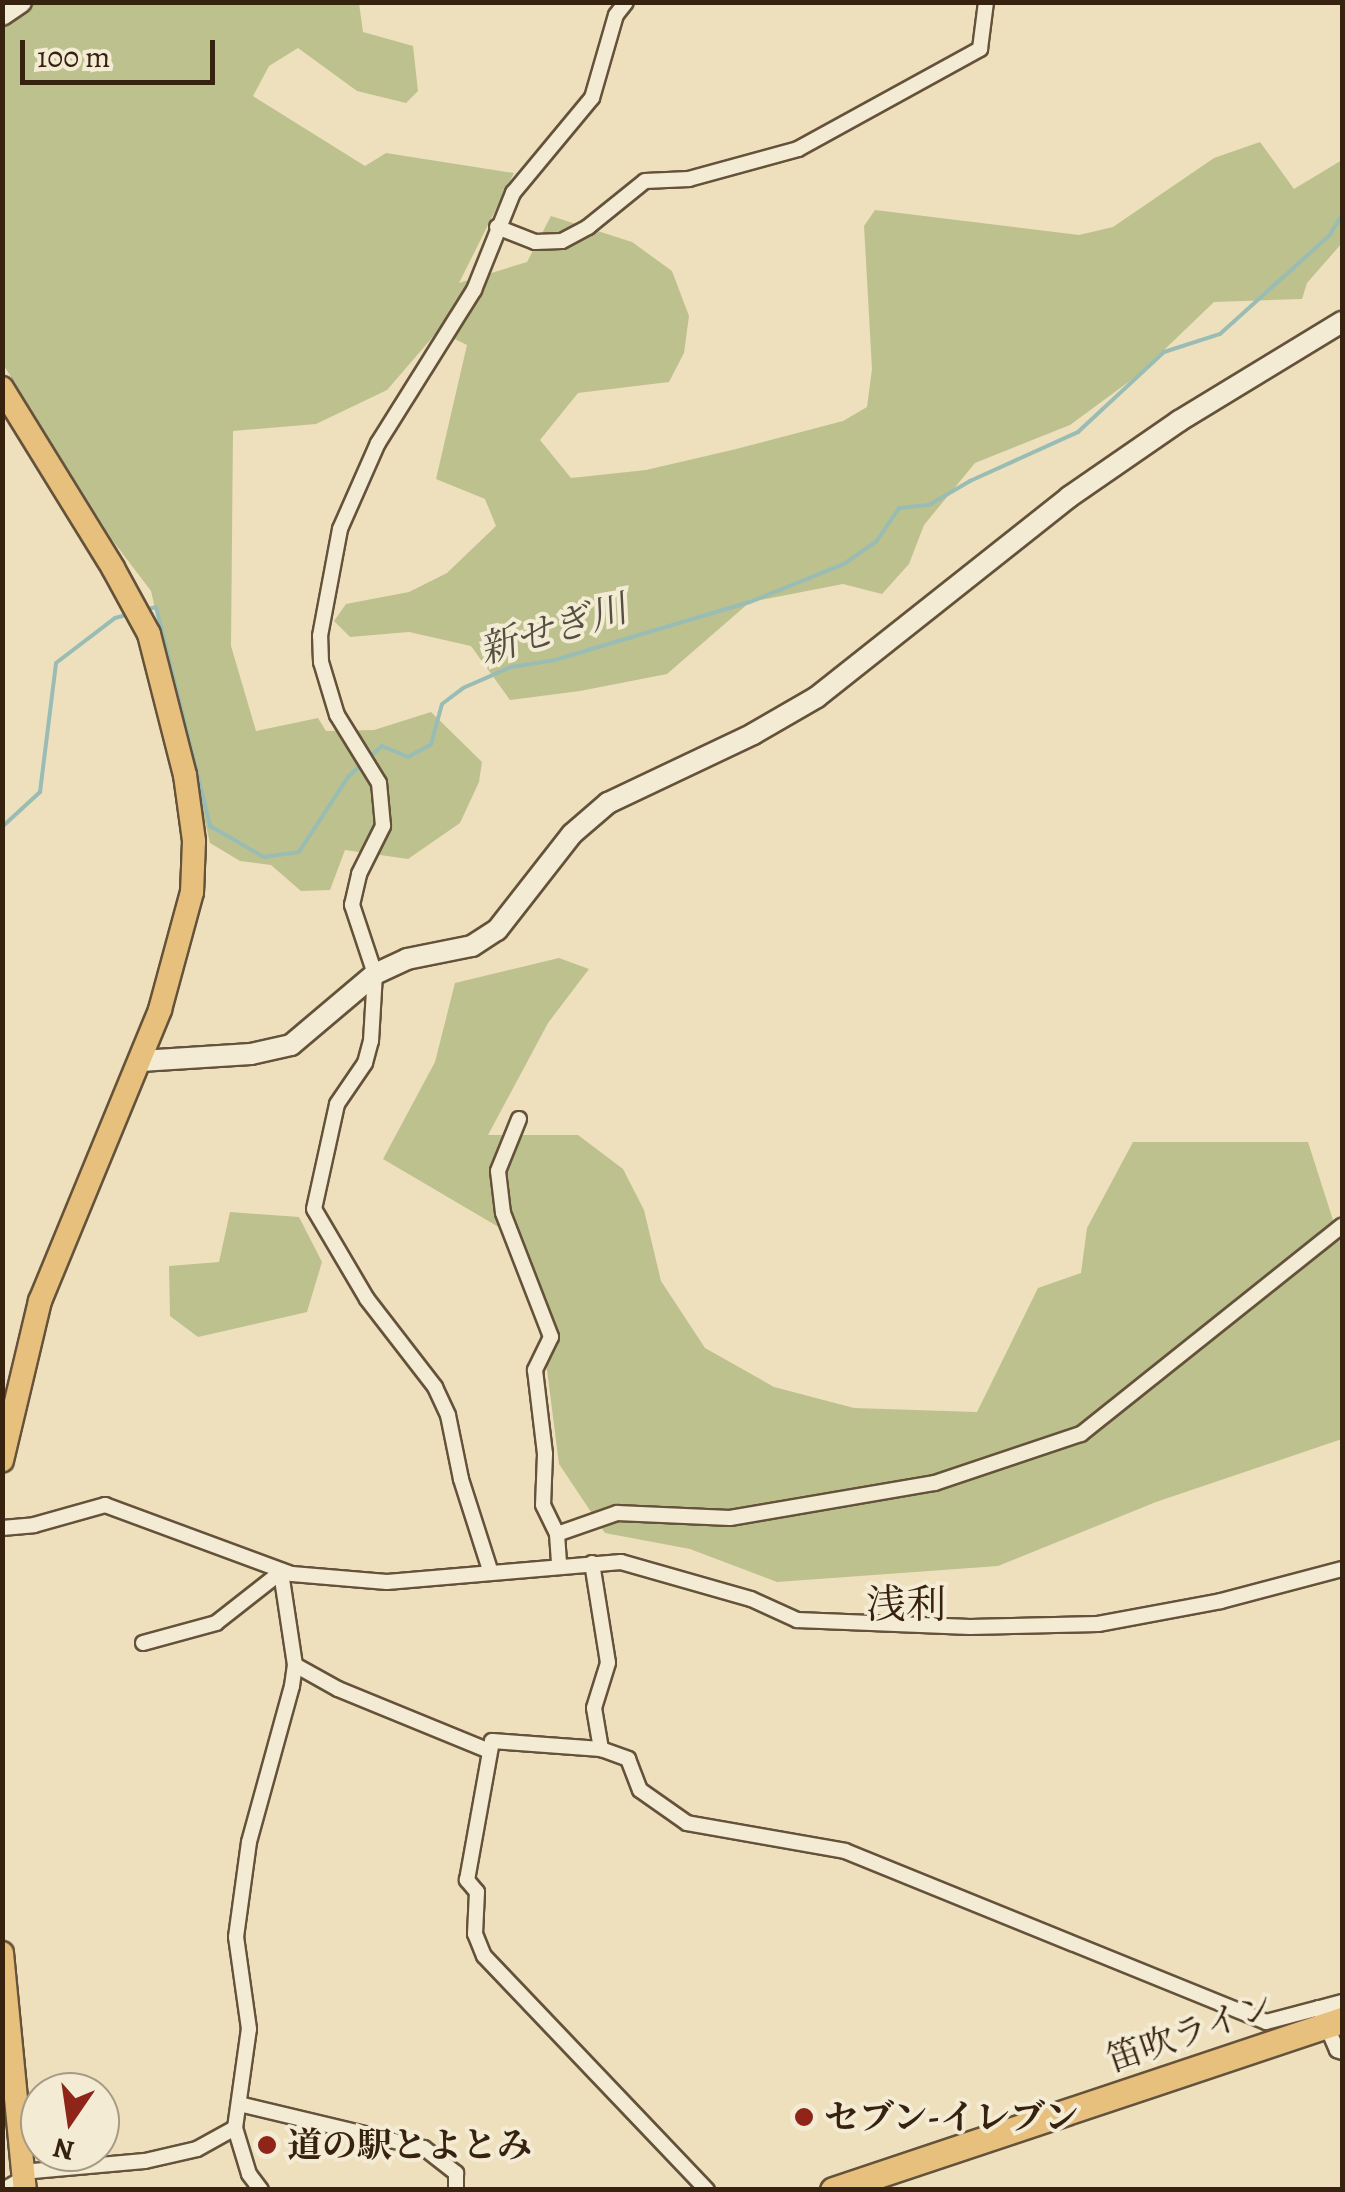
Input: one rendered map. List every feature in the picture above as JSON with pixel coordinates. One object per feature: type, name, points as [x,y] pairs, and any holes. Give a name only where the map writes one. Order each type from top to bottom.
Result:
[{"type":"highway","name":"笛吹ライン","points":[[833,2190],[1329,2017]]},
{"type":"main road","points":[[2,388],[149,634],[185,775],[194,840],[192,892],[141,1061],[40,1301],[2,1462]]},
{"type":"main road","points":[[2,1953],[18,2182]]},
{"type":"street","points":[[2,15],[20,2]]},
{"type":"street","points":[[490,1570],[461,1479],[448,1415],[435,1387],[367,1299],[314,1209],[337,1104],[365,1063],[372,1040],[375,974],[352,905],[359,874],[383,826],[379,782],[334,708],[320,636],[340,529],[378,443],[474,290],[497,227],[535,162],[592,98],[616,15],[626,2]]},
{"type":"street","points":[[497,227],[534,242],[562,242],[588,227],[645,181],[689,179],[798,149],[980,49],[986,2]]},
{"type":"street","points":[[141,1061],[252,1054],[291,1045],[375,974],[407,959],[472,946],[498,930],[572,834],[608,803],[753,734],[817,697],[1069,497],[1179,421],[1342,322]]},
{"type":"street","points":[[519,1119],[498,1171],[503,1213],[551,1337],[535,1370],[545,1454],[543,1505],[556,1534],[560,1564]]},
{"type":"street","points":[[556,1534],[617,1513],[730,1518],[935,1483],[1081,1434],[1342,1226]]},
{"type":"street","points":[[2,1528],[34,1525],[105,1504],[231,1548],[280,1572],[387,1582],[560,1564],[621,1562],[751,1598],[797,1620],[970,1627],[1098,1624],[1221,1602],[1342,1568]]},
{"type":"street","points":[[592,1563],[608,1663],[594,1708],[601,1749]]},
{"type":"street","points":[[144,1642],[216,1623],[280,1572]]},
{"type":"street","points":[[261,2190],[250,2174],[235,2128],[249,2029],[236,1937],[249,1842],[295,1665],[280,1572]]},
{"type":"street","points":[[295,1665],[338,1689],[489,1751]]},
{"type":"street","points":[[707,2190],[484,1956],[475,1934],[477,1892],[467,1880],[492,1740],[601,1749],[628,1759],[640,1790],[687,1822],[844,1850],[1266,2022],[1329,2017],[1342,2002]]},
{"type":"street","points":[[1329,2017],[1337,2050],[1342,2052]]},
{"type":"street","points":[[238,2104],[424,2148],[456,2173],[456,2190]]},
{"type":"street","points":[[18,2182],[197,2150],[235,2128]]},
{"type":"green space","points":[[3,3],[359,3],[363,32],[413,46],[418,91],[406,103],[357,91],[298,48],[269,66],[253,96],[365,166],[386,153],[514,173],[459,283],[527,262],[551,216],[632,242],[672,271],[689,316],[684,353],[669,382],[578,393],[540,440],[571,478],[646,470],[732,450],[843,421],[867,407],[872,369],[864,226],[875,210],[1079,235],[1113,227],[1214,158],[1260,142],[1294,189],[1342,160],[1342,243],[1307,283],[1302,299],[1214,302],[1138,375],[1070,425],[975,463],[924,525],[909,564],[882,594],[843,584],[750,602],[667,674],[580,691],[510,700],[471,646],[409,632],[350,637],[334,621],[346,604],[409,592],[447,573],[496,526],[485,499],[436,479],[467,345],[438,331],[387,390],[316,424],[233,431],[231,646],[256,731],[318,718],[326,731],[374,730],[431,712],[482,762],[479,782],[460,823],[408,859],[345,850],[330,890],[301,891],[271,865],[240,861],[210,843],[151,591],[113,541],[3,364]]},
{"type":"green space","points":[[559,958],[589,969],[548,1023],[488,1135],[578,1135],[623,1169],[644,1210],[661,1281],[705,1348],[774,1387],[854,1408],[977,1412],[1038,1288],[1081,1273],[1087,1228],[1133,1142],[1308,1142],[1342,1248],[1342,1439],[1156,1502],[998,1566],[777,1582],[690,1549],[605,1533],[559,1464],[546,1362],[519,1239],[383,1159],[435,1062],[455,983]]},
{"type":"green space","points":[[230,1212],[299,1217],[322,1262],[307,1312],[198,1337],[170,1316],[169,1266],[219,1262]]},
{"type":"waterway","name":"新せぎ川","points":[[370,757],[382,746],[408,757],[431,744],[442,704],[463,688],[511,667],[555,660],[750,602],[844,564],[876,542],[899,508],[929,505],[970,481],[1078,432],[1164,352],[1220,334],[1329,236],[1342,215]]},
{"type":"waterway","name":"新せぎ川","points":[[144,610],[156,607],[210,826],[264,857],[299,852],[348,777],[363,763]]},
{"type":"waterway","name":"新せぎ川","points":[[2,827],[40,792],[56,663],[115,618],[130,614]]},
{"type":"place","name":"セブン-イレブン","points":[[804,2117]]},
{"type":"place","name":"道の駅とよとみ","points":[[267,2145]]},
{"type":"district","name":"浅利","points":[[906,1605]]}]
